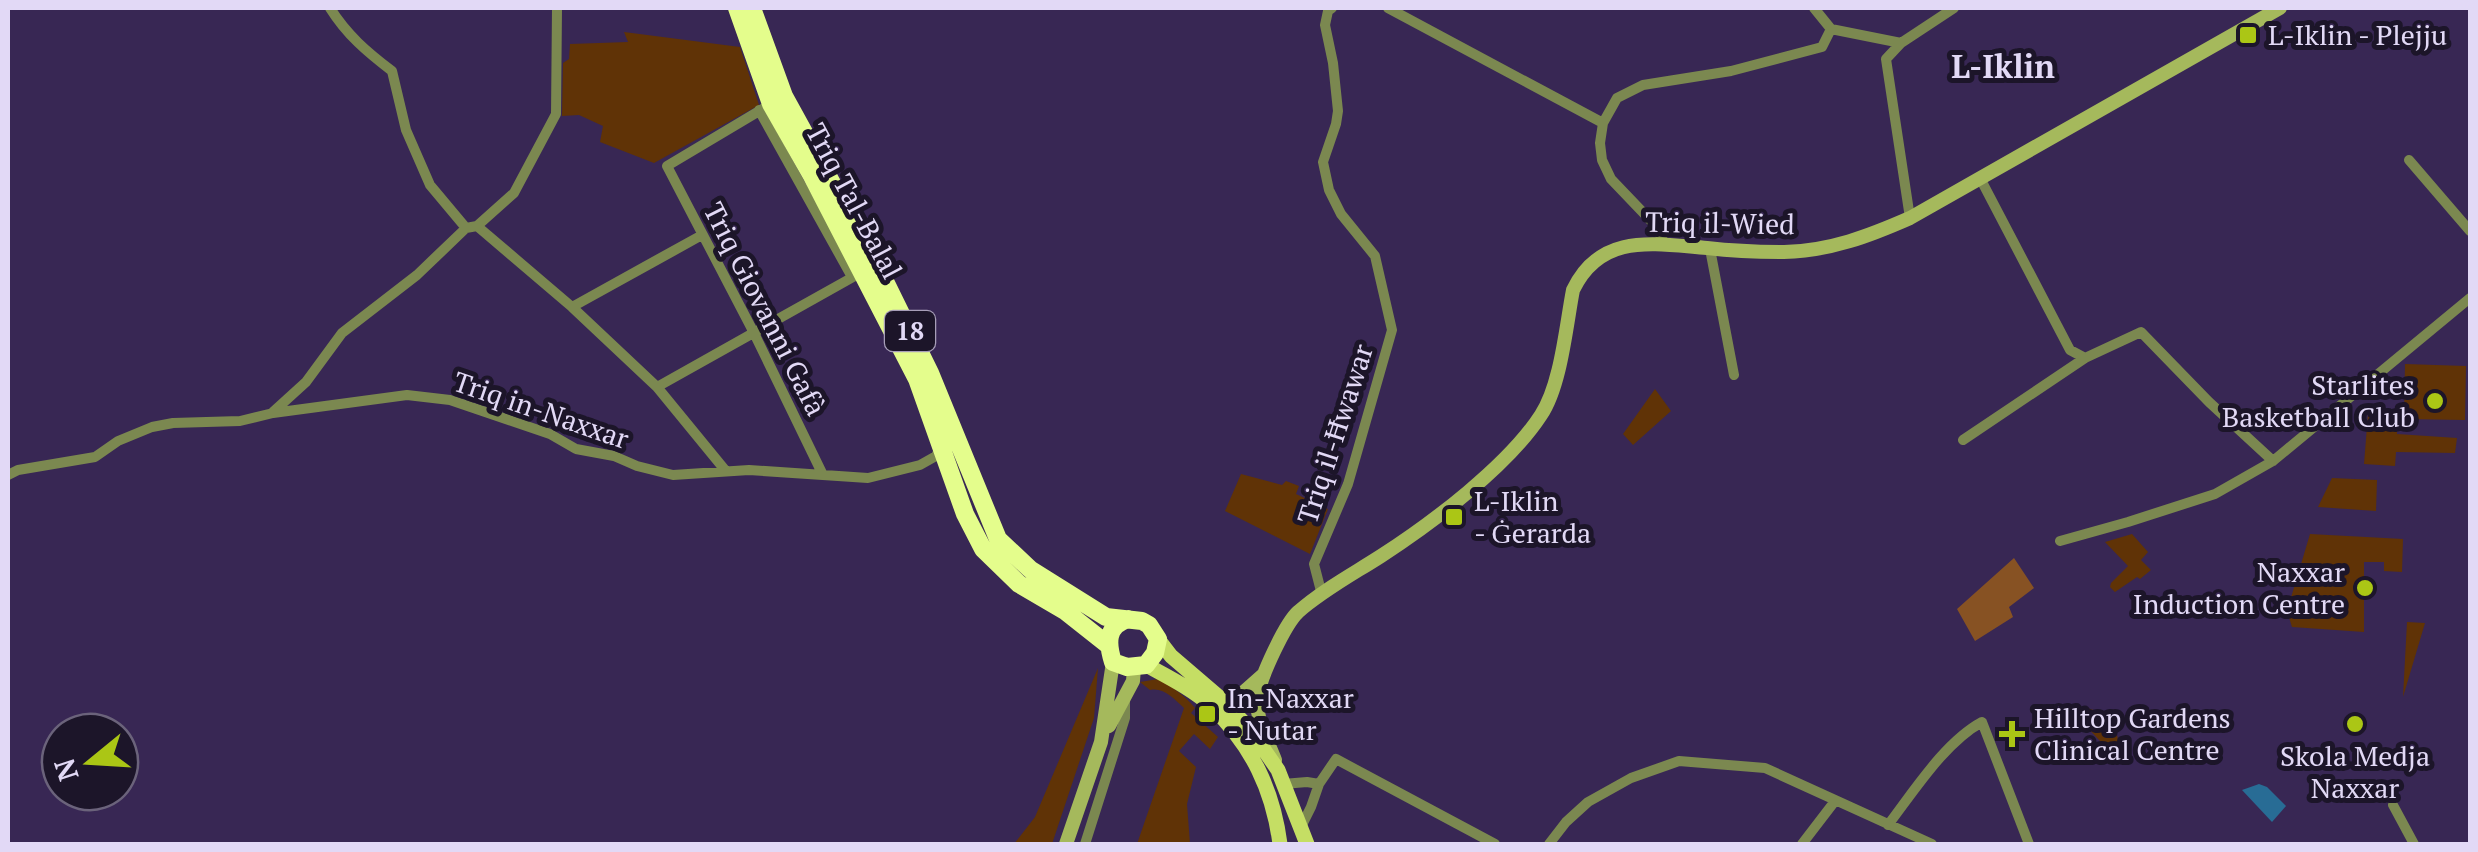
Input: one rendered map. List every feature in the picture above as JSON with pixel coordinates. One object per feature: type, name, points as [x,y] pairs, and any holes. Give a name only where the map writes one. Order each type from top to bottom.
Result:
[{"type":"highway","name":"Triq Tal-Balal","points":[[737,8],[765,107],[812,176],[857,274],[917,378],[965,514],[983,549],[1019,584],[1066,611],[1110,653]]},
{"type":"highway","name":"Triq Tal-Balal","points":[[752,8],[784,96],[878,267],[930,373],[998,539],[1031,570],[1091,608],[1106,617],[1128,620]]},
{"type":"highway","name":"18","points":[[1128,620],[1142,620],[1158,639]]},
{"type":"highway","points":[[1110,653],[1110,634],[1114,627],[1128,620]]},
{"type":"highway","points":[[1140,666],[1155,654],[1158,639]]},
{"type":"highway","name":"18","points":[[1110,653],[1140,666]]},
{"type":"main road","name":"18","points":[[1158,639],[1171,656],[1249,728],[1281,777],[1307,844]]},
{"type":"main road","name":"18","points":[[1140,666],[1210,706],[1239,739],[1264,778],[1280,844]]},
{"type":"street","points":[[330,8],[362,50],[392,71],[406,130],[430,185],[472,227],[572,307],[658,387],[724,470]]},
{"type":"street","points":[[273,413],[306,382],[342,333],[514,193],[556,114],[557,8]]},
{"type":"street","name":"Triq il-Ħwawar","points":[[1322,595],[1314,564],[1348,484],[1392,330],[1375,256],[1341,214],[1329,190],[1323,162],[1338,111],[1325,25],[1332,8]]},
{"type":"street","points":[[1388,8],[1603,123]]},
{"type":"street","points":[[1814,8],[1830,29],[1901,43]]},
{"type":"street","points":[[1910,218],[1886,59],[1901,43],[1954,8]]},
{"type":"street","points":[[2251,8],[2263,19]]},
{"type":"street","name":"Triq il-Wied","points":[[1281,777],[1258,717],[1258,696],[1264,674],[1295,614],[1445,510],[1520,442],[1549,401],[1573,290],[1591,262],[1625,246],[1664,244],[1785,252],[1868,236],[1910,218],[2280,8]]},
{"type":"street","points":[[1664,244],[1654,224],[1611,179],[1602,160],[1603,123],[1617,98],[1643,84],[1730,71],[1822,47],[1830,29]]},
{"type":"street","name":"Triq Giovanni Gafà","points":[[765,107],[666,166],[822,473]]},
{"type":"street","points":[[2409,160],[2470,231]]},
{"type":"street","points":[[1980,178],[2070,350],[2085,358]]},
{"type":"street","points":[[572,307],[702,234]]},
{"type":"street","points":[[1710,249],[1734,374]]},
{"type":"street","points":[[658,387],[857,274]]},
{"type":"street","points":[[2060,541],[2215,494],[2273,461],[2470,298]]},
{"type":"street","points":[[1963,440],[2085,358],[2141,332],[2273,461]]},
{"type":"street","name":"Triq in-Naxxar","points":[[8,476],[18,470],[96,457],[118,441],[152,427],[240,421],[407,395],[450,400],[550,434],[576,449],[614,456],[673,475],[724,470],[868,478],[920,465],[936,456],[942,446]]},
{"type":"street","points":[[1100,742],[1110,653]]},
{"type":"street","points":[[1066,844],[1100,742],[1140,666]]},
{"type":"street","points":[[1220,698],[1237,698],[1264,674]]},
{"type":"street","points":[[1085,844],[1125,718],[1124,695]]},
{"type":"street","points":[[1888,825],[1968,729],[1982,722],[2029,844]]},
{"type":"street","points":[[1301,827],[1318,784],[1336,759],[1495,844]]},
{"type":"street","points":[[1549,844],[1588,802],[1631,778],[1679,761],[1765,768],[1932,844]]},
{"type":"street","points":[[1281,777],[1318,784]]},
{"type":"street","points":[[1802,844],[1834,802]]},
{"type":"street","points":[[2392,805],[2414,844]]},
{"type":"shaded area","points":[[624,32],[740,47],[759,105],[654,163],[600,142],[603,126],[579,115],[562,116],[563,63],[569,59],[570,44],[628,42]]},
{"type":"shaded area","name":"Starlites Basketball Club","points":[[2405,364],[2466,366],[2465,420],[2404,419]]},
{"type":"shaded area","points":[[1655,389],[1671,411],[1633,445],[1623,434]]},
{"type":"shaded area","points":[[2368,414],[2397,415],[2397,434],[2457,438],[2455,453],[2396,452],[2395,466],[2364,464]]},
{"type":"shaded area","points":[[1241,474],[1299,486],[1296,494],[1328,509],[1310,554],[1225,511]]},
{"type":"shaded area","points":[[2332,478],[2377,480],[2376,511],[2318,507]]},
{"type":"shaded area","points":[[2132,534],[2148,552],[2141,560],[2151,570],[2115,592],[2111,583],[2128,566],[2105,542]]},
{"type":"shaded area","name":"Naxxar Induction Centre","points":[[2310,534],[2403,539],[2402,572],[2384,571],[2384,562],[2364,562],[2364,632],[2292,627],[2287,611]]},
{"type":"shaded area","points":[[2014,558],[2034,588],[2009,607],[2013,617],[1975,641],[1957,609]]},
{"type":"shaded area","points":[[2407,622],[2425,623],[2403,697]]},
{"type":"shaded area","points":[[1098,668],[1094,718],[1052,844],[1014,844],[1035,817]]},
{"type":"shaded area","points":[[1158,679],[1187,699],[1195,708],[1191,713],[1218,737],[1210,749],[1194,734],[1179,751],[1196,767],[1187,804],[1190,844],[1137,844],[1184,708],[1168,694],[1150,690],[1140,682]]},
{"type":"shaded area","points":[[2086,708],[2113,724],[2119,756],[2115,757],[2071,710]]},
{"type":"water","points":[[2259,784],[2286,806],[2272,822],[2242,790]]},
{"type":"place","name":"L-Iklin - Plejju","points":[[2248,35]]},
{"type":"place","name":"Starlites Basketball Club","points":[[2435,401]]},
{"type":"place","name":"L-Iklin - Ġerarda","points":[[1454,517]]},
{"type":"place","name":"Naxxar Induction Centre","points":[[2365,588]]},
{"type":"place","name":"In-Naxxar - Nutar","points":[[1207,714]]},
{"type":"place","name":"Skola Medja Naxxar","points":[[2355,724]]},
{"type":"place","name":"Hilltop Gardens Clinical Centre","points":[[2012,734]]},
{"type":"district","name":"L-Iklin","points":[[2003,67]]}]
